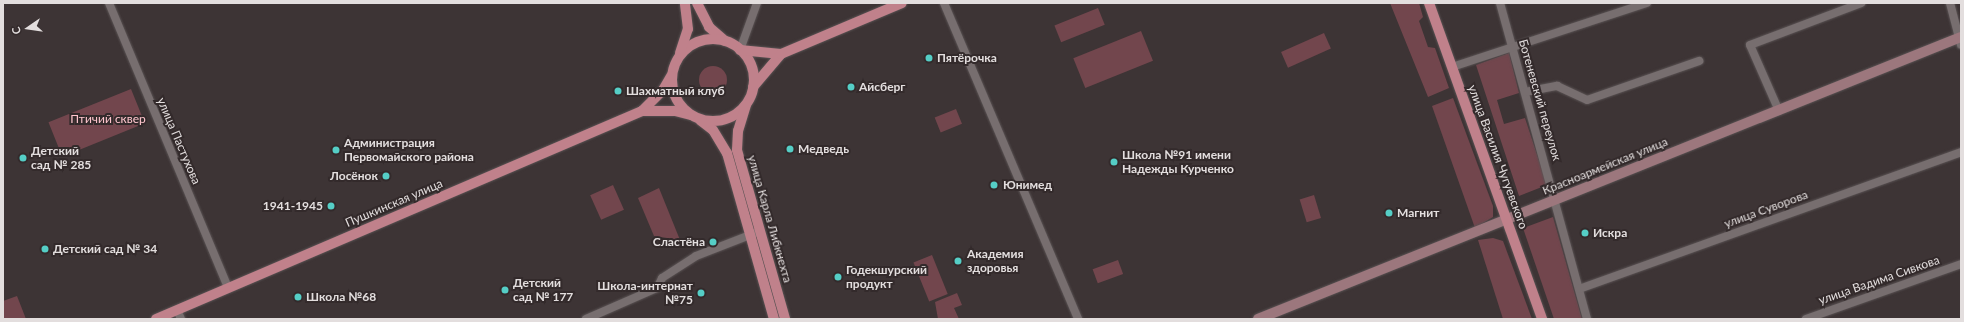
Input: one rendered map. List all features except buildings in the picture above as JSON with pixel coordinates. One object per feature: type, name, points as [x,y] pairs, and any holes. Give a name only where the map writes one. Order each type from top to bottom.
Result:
[{"type":"main road","points":[[685,3],[688,29],[672,74],[675,97],[695,117],[722,120],[736,113],[747,102],[753,87],[781,54],[902,3]]},
{"type":"main road","points":[[697,3],[709,27],[727,42],[740,50],[751,67],[753,87]]},
{"type":"main road","name":"улица Василия Чугуевского","points":[[1429,3],[1542,319]]},
{"type":"main road","points":[[678,59],[699,42],[727,42]]},
{"type":"main road","points":[[740,50],[781,54]]},
{"type":"main road","name":"Пушкинская улица","points":[[156,319],[179,314],[228,288],[642,111],[663,90],[672,74]]},
{"type":"main road","name":"улица Карла Либкнехта","points":[[747,102],[738,131],[737,150],[751,219],[750,235],[774,319]]},
{"type":"main road","name":"Пушкинская улица","points":[[642,111],[675,111],[695,117]]},
{"type":"main road","name":"улица Карла Либкнехта","points":[[695,117],[713,130],[727,153],[751,219],[760,231],[785,319]]},
{"type":"street","name":"улица Пастухова","points":[[109,3],[228,288]]},
{"type":"street","points":[[740,50],[757,3]]},
{"type":"street","points":[[944,3],[1078,319]]},
{"type":"street","name":"Ботеневский переулок","points":[[1500,3],[1556,199],[1587,319]]},
{"type":"street","points":[[1452,67],[1648,3]]},
{"type":"street","points":[[1779,111],[1750,45],[1861,3]]},
{"type":"street","points":[[1950,3],[1960,40]]},
{"type":"street","name":"Красноармейская улица","points":[[1258,319],[1556,199],[1960,40]]},
{"type":"street","points":[[1526,92],[1556,86],[1587,100],[1699,61]]},
{"type":"street","name":"улица Суворова","points":[[1579,290],[1961,152]]},
{"type":"street","points":[[586,319],[657,288],[662,278],[696,256],[760,231]]},
{"type":"street","name":"улица Вадима Сивкова","points":[[1806,319],[1961,264]]},
{"type":"green space","points":[[1390,3],[1419,3],[1423,17],[1419,21],[1428,47],[1435,48],[1449,88],[1428,97]]},
{"type":"green space","points":[[1098,8],[1105,25],[1061,42],[1054,26]]},
{"type":"green space","points":[[1141,31],[1153,61],[1085,88],[1073,58]]},
{"type":"green space","points":[[1324,33],[1331,49],[1288,68],[1281,52]]},
{"type":"green space","points":[[1509,53],[1519,93],[1497,100],[1504,124],[1525,118],[1547,185],[1519,196],[1476,65]]},
{"type":"green space","points":[[713,66],[723,70],[727,80],[723,90],[713,94],[703,90],[699,80],[703,70]]},
{"type":"green space","name":"Птичий сквер","points":[[131,89],[145,123],[62,157],[48,122]]},
{"type":"green space","points":[[1453,98],[1493,206],[1493,217],[1475,228],[1432,106]]},
{"type":"green space","points":[[956,109],[962,124],[941,132],[935,118]]},
{"type":"green space","points":[[613,185],[624,210],[601,220],[590,195]]},
{"type":"green space","points":[[659,188],[680,240],[654,236],[638,198]]},
{"type":"green space","points":[[1314,195],[1321,218],[1307,222],[1300,199]]},
{"type":"green space","points":[[1553,217],[1582,319],[1554,319],[1523,228]]},
{"type":"green space","points":[[1493,238],[1503,241],[1532,319],[1503,319],[1478,240]]},
{"type":"green space","points":[[932,255],[948,294],[929,301],[913,262]]},
{"type":"green space","points":[[1118,260],[1123,274],[1098,283],[1093,269]]},
{"type":"green space","points":[[957,293],[962,305],[954,308],[959,319],[938,319],[935,302]]},
{"type":"green space","points":[[17,296],[26,319],[3,319],[3,301]]},
{"type":"place","name":"Пятёрочка","points":[[929,58]]},
{"type":"place","name":"Айсберг","points":[[851,87]]},
{"type":"place","name":"Шахматный клуб","points":[[618,91]]},
{"type":"place","name":"Медведь","points":[[790,149]]},
{"type":"place","name":"Администрация Первомайского района","points":[[336,150]]},
{"type":"place","name":"Детский сад № 285","points":[[23,158]]},
{"type":"place","name":"Школа №91 имени Надежды Курченко","points":[[1114,162]]},
{"type":"place","name":"Лосёнок","points":[[386,176]]},
{"type":"place","name":"Юнимед","points":[[994,185]]},
{"type":"place","name":"1941-1945","points":[[331,206]]},
{"type":"place","name":"Магнит","points":[[1389,213]]},
{"type":"place","name":"Искра","points":[[1585,233]]},
{"type":"place","name":"Сластёна","points":[[713,242]]},
{"type":"place","name":"Детский сад № 34","points":[[45,249]]},
{"type":"place","name":"Академия здоровья","points":[[958,261]]},
{"type":"place","name":"Годекшурский продукт","points":[[838,277]]},
{"type":"place","name":"Детский сад № 177","points":[[505,290]]},
{"type":"place","name":"Школа-интернат №75","points":[[701,293]]},
{"type":"place","name":"Школа №68","points":[[298,297]]}]
